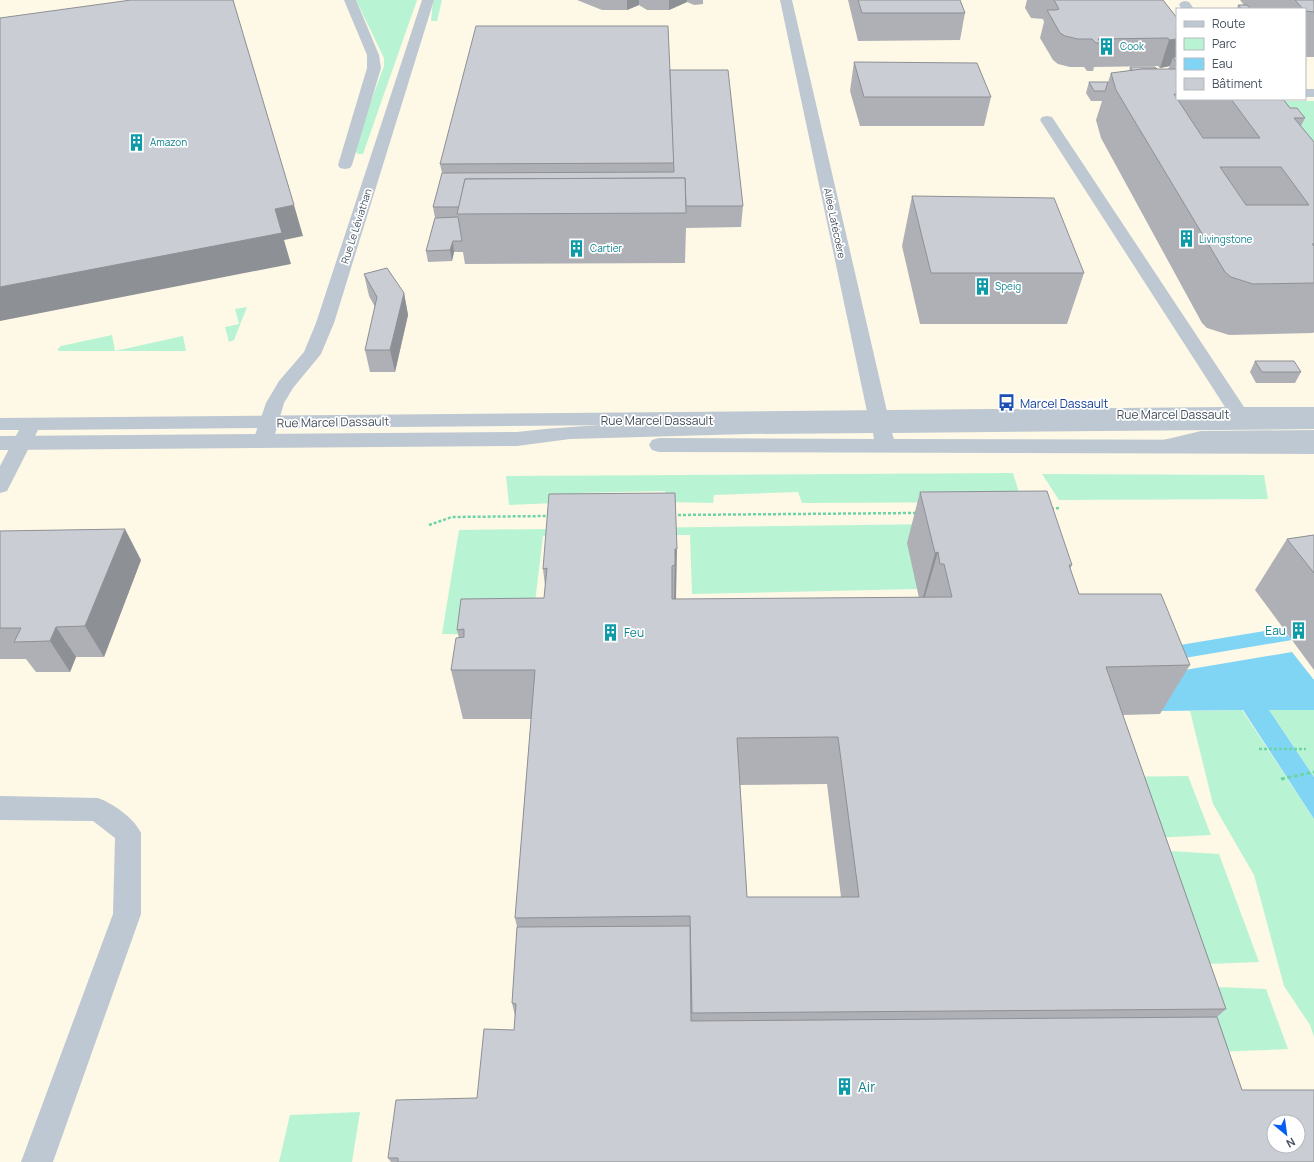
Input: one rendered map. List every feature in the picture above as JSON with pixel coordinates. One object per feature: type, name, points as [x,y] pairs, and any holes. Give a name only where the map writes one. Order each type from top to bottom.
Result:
[{"type":"street","points":[[345,165],[374,68],[372,55],[350,0]]},
{"type":"street","name":"Rue Le Léviathan","points":[[266,432],[275,403],[286,385],[312,354],[325,323],[428,0]]},
{"type":"street","name":"Allée Latécoère","points":[[786,0],[879,422],[886,446]]},
{"type":"street","points":[[1047,120],[1239,414]]},
{"type":"street","name":"Rue Marcel Dassault","points":[[517,439],[570,433],[748,428],[1006,415],[1314,413]]},
{"type":"street","points":[[0,486],[34,420]]},
{"type":"street","name":"Rue Marcel Dassault","points":[[0,424],[34,420],[266,432],[517,439],[572,445],[1314,447]]},
{"type":"street","name":"Rue Marcel Dassault","points":[[0,443],[266,432],[350,421],[1314,423]]},
{"type":"street","name":"Rue Marcel Dassault","points":[[1166,446],[1202,438],[1314,437]]},
{"type":"street","points":[[0,808],[98,810],[128,833],[127,914],[37,1162]]},
{"type":"path","points":[[1046,510],[1059,508]]},
{"type":"path","points":[[668,515],[923,513]]},
{"type":"path","points":[[429,525],[452,517],[556,516]]},
{"type":"path","points":[[1259,749],[1306,749]]},
{"type":"path","points":[[1281,778],[1314,772]]},
{"type":"shaded area","points":[[0,0],[1314,0],[1314,1162],[0,1162]]},
{"type":"green space","points":[[356,0],[417,0],[363,154],[358,154],[354,147],[384,66],[384,58]]},
{"type":"green space","points":[[433,0],[442,0],[437,21],[431,21]]},
{"type":"green space","points":[[1282,101],[1314,101],[1314,143]]},
{"type":"green space","points":[[247,307],[234,340],[229,342],[225,327],[239,324],[235,309]]},
{"type":"green space","points":[[112,335],[115,351],[58,351],[61,346]]},
{"type":"green space","points":[[183,336],[186,351],[115,351]]},
{"type":"green space","points":[[1013,473],[1022,502],[802,503],[798,492],[714,495],[713,503],[667,502],[665,491],[580,493],[578,502],[509,505],[506,476]]},
{"type":"green space","points":[[1042,474],[1264,475],[1268,499],[1059,500]]},
{"type":"green space","points":[[1024,523],[908,543],[918,589],[692,594],[690,535],[543,536],[531,635],[442,634],[459,530]]},
{"type":"green space","points":[[1242,710],[1314,819],[1314,1037],[1310,1025],[1284,986],[1254,875],[1213,804],[1190,711]]},
{"type":"green space","points":[[1269,710],[1314,710],[1314,777]]},
{"type":"green space","points":[[1188,776],[1211,835],[1132,839],[1112,777]]},
{"type":"green space","points":[[1139,849],[1219,854],[1259,962],[1181,965]]},
{"type":"green space","points":[[1192,986],[1266,989],[1288,1049],[1214,1052]]},
{"type":"green space","points":[[360,1112],[352,1162],[279,1162],[290,1115]]},
{"type":"water","points":[[1282,628],[1292,640],[1143,665],[1138,652]]},
{"type":"water","points":[[1292,652],[1314,680],[1314,710],[1269,710],[1314,777],[1314,819],[1243,710],[1160,711],[1155,675]]},
{"type":"building","name":"Amazon","points":[[131,0],[233,0],[294,205],[275,209],[282,233],[0,287],[0,18]]},
{"type":"building","points":[[858,0],[960,0],[965,13],[862,13]]},
{"type":"building","points":[[1054,0],[1163,0],[1176,17],[1176,39],[1098,39],[1101,43],[1096,43],[1092,39],[1078,39],[1065,36],[1060,33],[1047,10],[1059,9]]},
{"type":"building","points":[[1295,0],[1314,0],[1314,12],[1306,11],[1306,8],[1302,8]]},
{"type":"building","points":[[1238,5],[1247,5],[1250,8],[1241,8]]},
{"type":"building","points":[[476,26],[668,26],[674,163],[440,164]]},
{"type":"building","points":[[854,62],[977,63],[991,97],[864,97]]},
{"type":"building","points":[[1130,67],[1155,67],[1157,69],[1142,69],[1133,71]]},
{"type":"building","points":[[1142,69],[1176,69],[1176,94],[1174,94],[1176,100],[1178,100],[1203,138],[1260,138],[1232,100],[1284,100],[1290,108],[1297,108],[1305,118],[1294,118],[1314,142],[1314,244],[1312,244],[1314,246],[1314,283],[1253,284],[1231,277],[1225,272],[1116,90],[1111,73]],"holes":[[[1220,167],[1281,167],[1309,205],[1246,205]]]},
{"type":"building","points":[[670,70],[728,70],[743,206],[686,206],[685,178],[465,179],[459,207],[433,207],[442,173],[674,172]]},
{"type":"building","points":[[1089,82],[1108,82],[1105,91],[1094,91]]},
{"type":"building","points":[[685,178],[686,213],[457,214],[465,179]]},
{"type":"building","points":[[912,196],[1054,198],[1084,273],[931,273]]},
{"type":"building","points":[[458,217],[462,241],[453,241],[450,250],[426,251],[435,218]]},
{"type":"building","points":[[387,268],[404,293],[390,350],[365,350],[377,297],[364,274]]},
{"type":"building","points":[[1255,361],[1294,361],[1301,372],[1262,372]]},
{"type":"building","points":[[1047,491],[1072,565],[1069,565],[1079,594],[1161,594],[1190,665],[1106,667],[1226,1009],[692,1013],[690,916],[515,918],[535,670],[451,670],[456,638],[464,637],[464,629],[457,630],[461,599],[544,598],[547,568],[543,569],[549,494],[675,493],[677,549],[675,549],[675,565],[672,566],[672,599],[952,597],[944,564],[940,564],[938,552],[935,553],[920,492]],"holes":[[[838,737],[859,897],[747,897],[737,738]]]},
{"type":"building","points":[[125,529],[85,626],[56,627],[50,641],[14,642],[21,628],[0,628],[0,531]]},
{"type":"building","points":[[1314,535],[1314,573],[1287,539]]},
{"type":"building","name":"Air","points":[[690,926],[691,1021],[1217,1017],[1242,1090],[1314,1090],[1314,1162],[398,1162],[398,1158],[388,1158],[396,1100],[477,1098],[484,1029],[514,1030],[516,1004],[512,1003],[517,927]]},
{"type":"place","name":"Cook","points":[[1107,46]]},
{"type":"place","name":"Amazon","points":[[137,142]]},
{"type":"place","name":"Livingstone","points":[[1186,239]]},
{"type":"place","name":"Cartier","points":[[577,248]]},
{"type":"place","name":"Speig","points":[[982,286]]},
{"type":"place","name":"Marcel Dassault","points":[[1007,403]]},
{"type":"place","name":"Eau","points":[[1299,630]]},
{"type":"place","name":"Feu","points":[[611,632]]},
{"type":"place","name":"Air","points":[[845,1086]]}]
